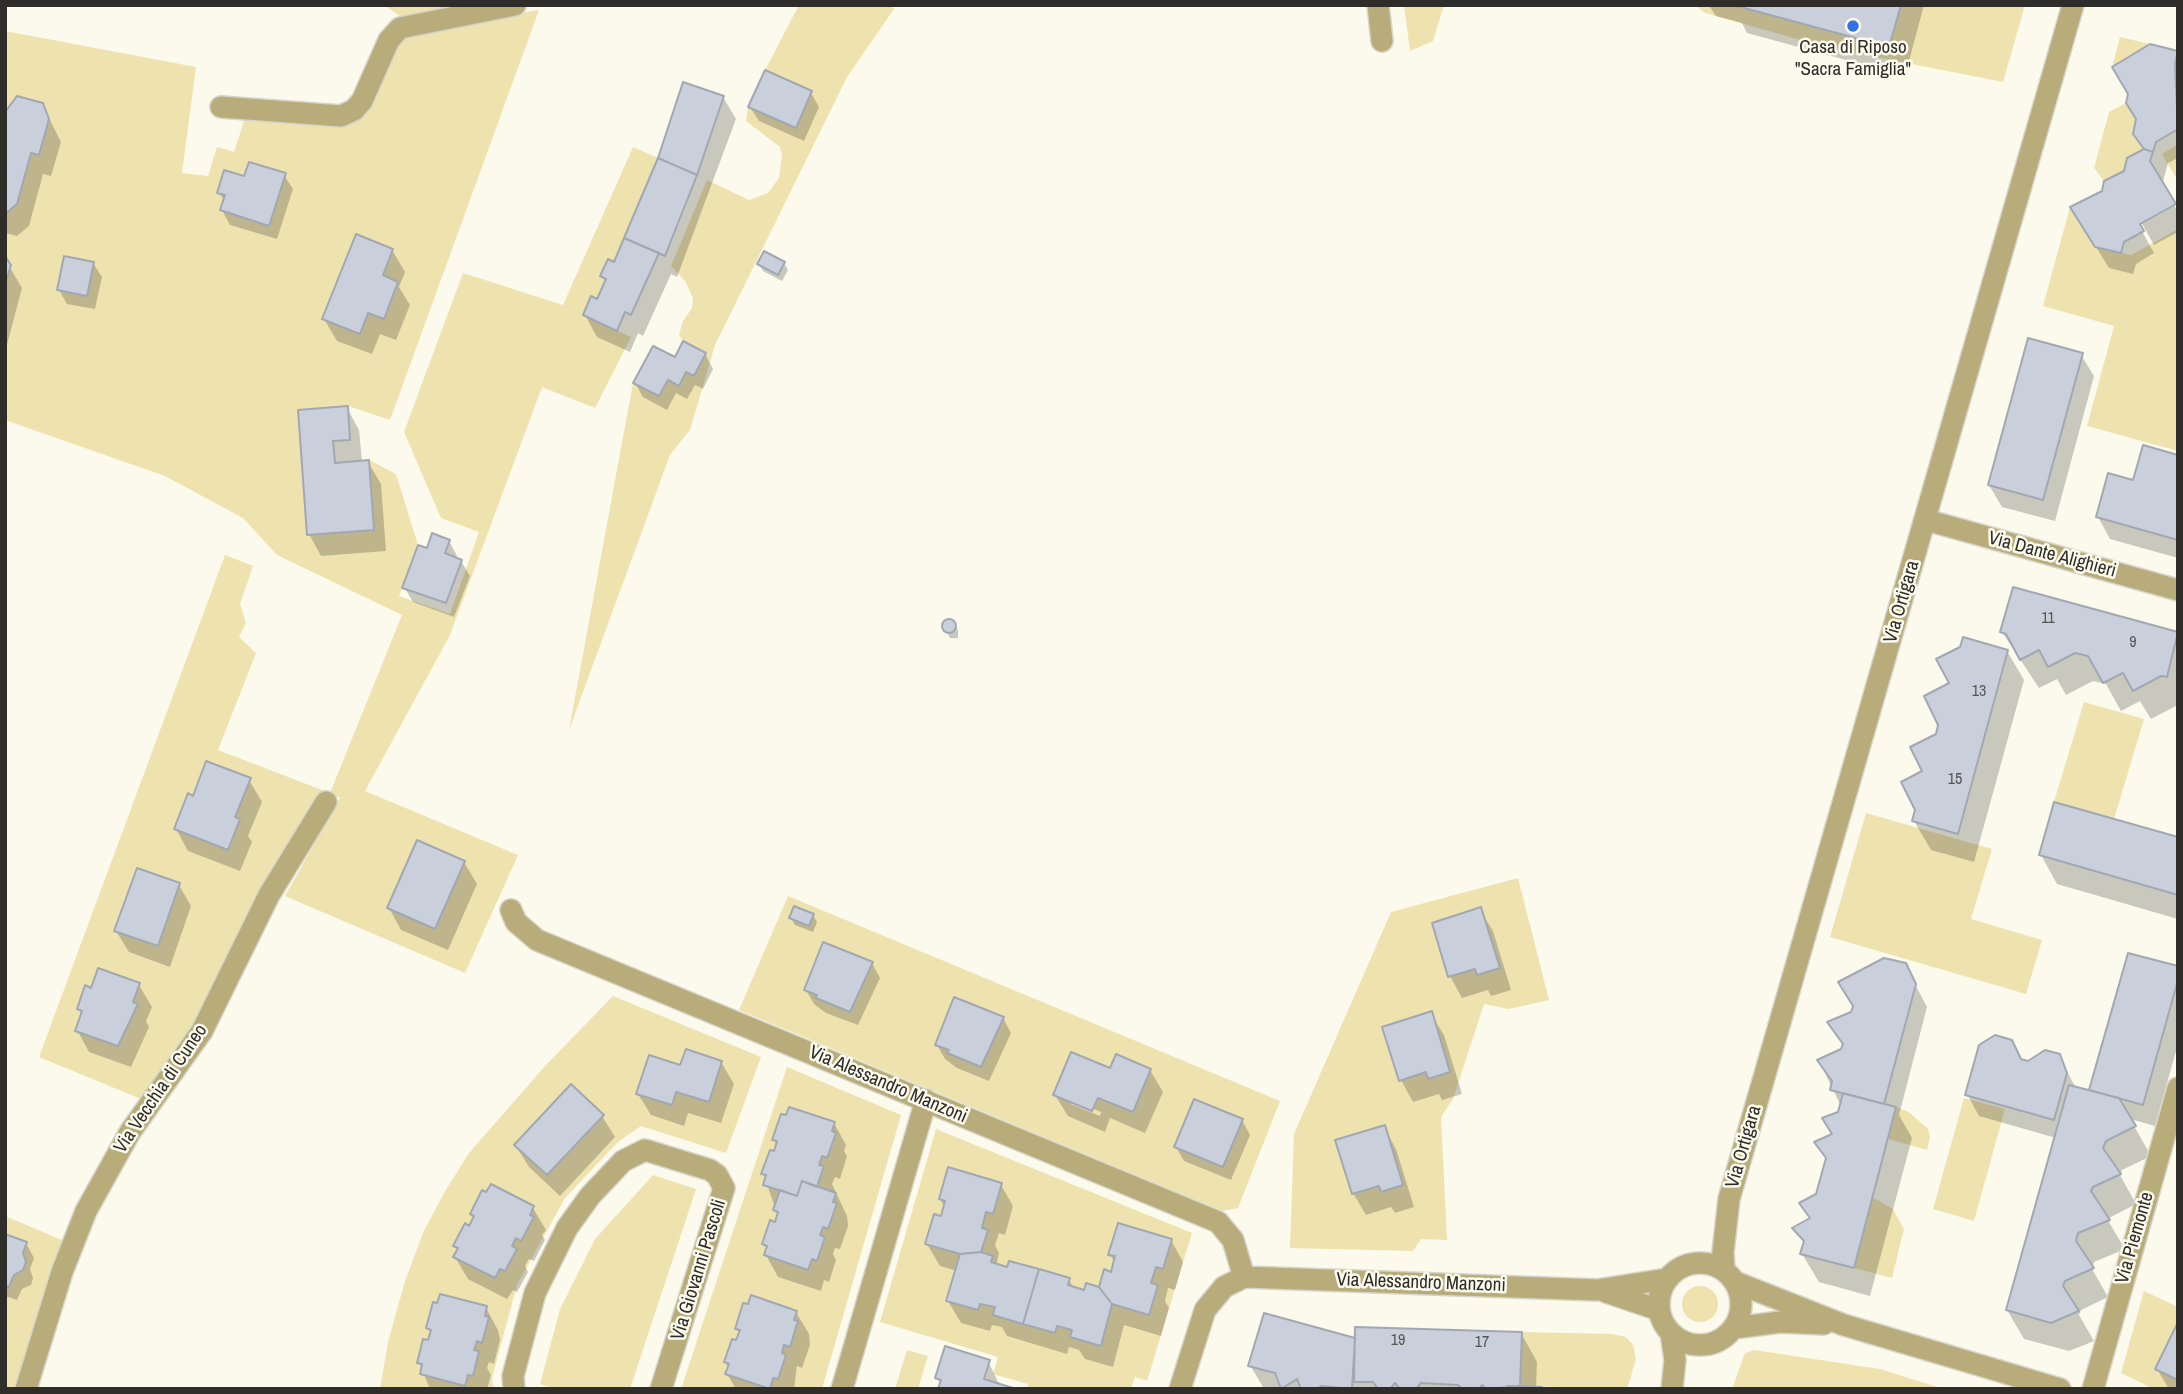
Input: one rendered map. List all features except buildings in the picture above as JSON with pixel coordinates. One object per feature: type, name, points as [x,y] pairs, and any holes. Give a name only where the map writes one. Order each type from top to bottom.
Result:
[{"type":"street","points":[[221,107],[341,116],[354,110],[362,101],[389,40],[400,28],[516,5]]},
{"type":"street","points":[[1378,5],[1382,41]]},
{"type":"street","name":"Via Ortigara","points":[[1694,1263],[1710,1240],[1729,1199],[2073,5]]},
{"type":"street","name":"Via Dante Alighieri","points":[[1926,520],[2178,590]]},
{"type":"street","name":"Via Vecchia di Cuneo","points":[[26,1389],[62,1272],[86,1211],[130,1132],[202,1031],[269,895],[326,802]]},
{"type":"street","name":"Via Alessandro Manzoni","points":[[511,910],[516,922],[537,940],[1218,1222],[1233,1240],[1238,1279],[1597,1290],[1667,1279],[1679,1268],[1694,1263]]},
{"type":"street","name":"Via Piemonte","points":[[2093,1389],[2178,1088]]},
{"type":"street","points":[[842,1389],[926,1100]]},
{"type":"street","name":"Via Giovanni Pascoli","points":[[514,1389],[513,1376],[535,1293],[567,1228],[590,1196],[623,1161],[645,1150],[710,1170],[717,1175],[723,1188],[661,1389]]},
{"type":"street","name":"Via Ortigara","points":[[1729,1199],[1723,1252],[1730,1276]]},
{"type":"street","points":[[1694,1263],[1710,1264],[1730,1276],[1844,1325],[2060,1389]]},
{"type":"street","points":[[1673,1385],[1687,1362],[1734,1328],[1740,1313],[1741,1297],[1730,1276]]},
{"type":"street","points":[[1180,1389],[1205,1310],[1218,1293],[1238,1279]]},
{"type":"street","points":[[1667,1279],[1660,1294],[1659,1310],[1671,1334],[1673,1385]]},
{"type":"street","name":"Via Alessandro Manzoni","points":[[1597,1290],[1659,1310]]},
{"type":"street","points":[[1734,1328],[1780,1322],[1844,1325]]},
{"type":"street","points":[[1671,1334],[1696,1345],[1709,1344]]},
{"type":"shaded area","points":[[384,5],[474,5],[404,19]]},
{"type":"shaded area","points":[[799,5],[889,5],[894,9],[847,77],[715,345],[690,430],[670,455],[569,730],[633,383],[659,396],[668,380],[679,385],[686,372],[694,376],[706,353],[683,341],[679,335],[683,321],[692,308],[693,298],[685,281],[671,266],[707,180],[749,200],[768,193],[779,178],[782,156],[780,147],[746,121],[748,107],[796,127],[812,91],[765,70]]},
{"type":"shaded area","points":[[1404,5],[1444,5],[1433,41],[1410,51]]},
{"type":"shaded area","points":[[1695,5],[2025,5],[2003,82],[1825,47],[1705,13]]},
{"type":"shaded area","points":[[539,10],[390,420],[348,406],[350,440],[333,441],[335,463],[369,460],[396,474],[418,545],[399,596],[450,614],[479,532],[441,518],[404,432],[463,273],[563,305],[633,147],[658,158],[614,262],[608,259],[600,276],[606,279],[597,299],[591,297],[583,315],[631,337],[595,408],[542,387],[450,635],[365,791],[518,855],[465,973],[285,896],[340,798],[330,793],[402,615],[277,555],[243,518],[165,476],[5,420],[5,31],[196,67],[182,173],[208,176],[217,147],[234,152],[245,118],[336,126],[357,119],[397,43],[412,30]]},
{"type":"shaded area","points":[[2120,37],[2150,44],[2112,67]]},
{"type":"shaded area","points":[[2126,103],[2136,119],[2133,134],[2144,149],[2127,158],[2124,171],[2104,181],[2094,168],[2109,112]]},
{"type":"shaded area","points":[[2178,144],[2178,181],[2162,154]]},
{"type":"shaded area","points":[[2070,207],[2095,247],[2131,255],[2178,229],[2178,451],[2087,426],[2114,326],[2043,306]]},
{"type":"shaded area","points":[[225,555],[253,566],[240,604],[246,623],[239,637],[256,653],[218,750],[322,790],[262,892],[199,1017],[141,1099],[39,1057]]},
{"type":"shaded area","points":[[2084,702],[2144,719],[2114,819],[2054,802]]},
{"type":"shaded area","points":[[1866,813],[1992,849],[1971,919],[2042,940],[2026,994],[1830,937]]},
{"type":"shaded area","points":[[1518,878],[1549,1000],[1509,1009],[1484,1004],[1453,1099],[1441,1117],[1447,1240],[1421,1239],[1413,1251],[1290,1248],[1294,1134],[1391,912]]},
{"type":"shaded area","points":[[788,896],[1280,1101],[1238,1208],[1222,1211],[739,1010]]},
{"type":"shaded area","points":[[613,996],[761,1057],[726,1153],[641,1126],[618,1142],[565,1198],[517,1285],[492,1378],[493,1389],[380,1389],[388,1342],[405,1281],[423,1233],[444,1193],[469,1153],[546,1065]]},
{"type":"shaded area","points":[[787,1067],[901,1115],[822,1389],[681,1389]]},
{"type":"shaded area","points":[[1964,1098],[2005,1109],[1974,1221],[1933,1209]]},
{"type":"shaded area","points":[[1896,1107],[1909,1112],[1928,1129],[1930,1137],[1927,1150],[1888,1139]]},
{"type":"shaded area","points":[[936,1129],[1192,1233],[1147,1381],[1135,1377],[1131,1389],[1027,1389],[1028,1384],[993,1374],[998,1357],[880,1322]]},
{"type":"shaded area","points":[[653,1175],[696,1189],[630,1389],[555,1389],[540,1384],[560,1309],[595,1239]]},
{"type":"shaded area","points":[[1872,1197],[1893,1209],[1904,1229],[1892,1278],[1854,1268]]},
{"type":"shaded area","points":[[5,1216],[62,1240],[15,1389],[5,1389]]},
{"type":"shaded area","points":[[1700,1286],[1712,1292],[1718,1304],[1712,1316],[1700,1322],[1688,1316],[1682,1304],[1688,1292]]},
{"type":"shaded area","points":[[2144,1291],[2178,1307],[2178,1322],[2155,1368],[2178,1380],[2178,1389],[2154,1389],[2121,1373]]},
{"type":"shaded area","points":[[1522,1332],[1612,1334],[1626,1337],[1633,1345],[1636,1359],[1627,1389],[1520,1386]]},
{"type":"shaded area","points":[[907,1350],[928,1356],[918,1389],[895,1389]]},
{"type":"shaded area","points":[[1754,1350],[1880,1369],[1944,1389],[1732,1389],[1745,1353]]},
{"type":"place","name":"Casa di Riposo \"Sacra Famiglia\"","points":[[1853,26]]}]
